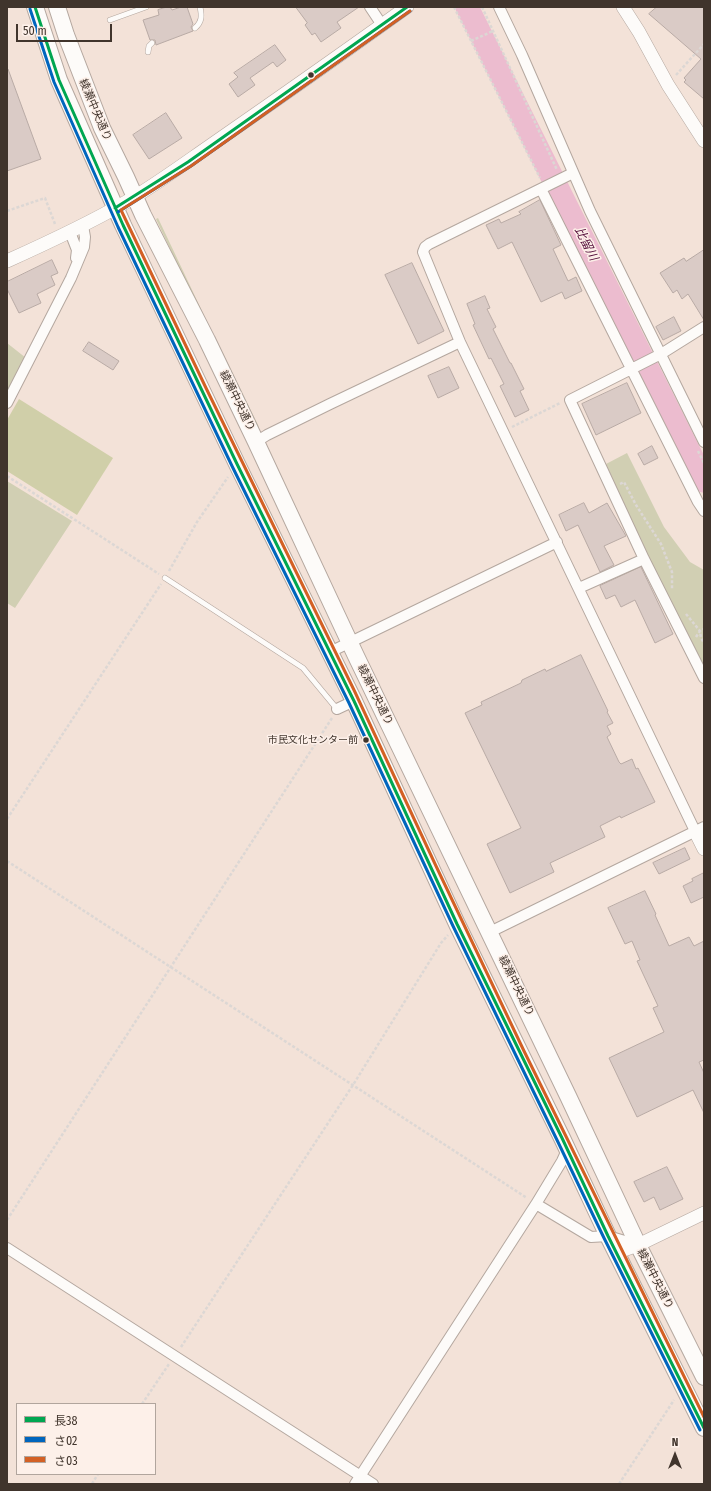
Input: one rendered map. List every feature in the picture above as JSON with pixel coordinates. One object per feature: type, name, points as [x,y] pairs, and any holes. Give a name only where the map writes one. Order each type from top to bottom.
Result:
[{"type":"main road","name":"綾瀬中央通り","points":[[35,7],[59,80],[115,208],[237,464],[354,701],[457,924],[616,1253],[704,1428]]},
{"type":"main road","name":"綾瀬中央通り","points":[[57,7],[97,118],[143,215],[207,340],[638,1245],[704,1377]]},
{"type":"street","points":[[370,7],[382,25]]},
{"type":"street","points":[[7,261],[82,226],[135,196],[188,162],[407,7]]},
{"type":"street","points":[[499,7],[522,55],[590,211],[704,442]]},
{"type":"street","points":[[623,7],[639,32],[668,85],[704,141]]},
{"type":"street","points":[[573,173],[429,244],[425,247],[423,252],[460,342],[579,588],[700,829],[704,849]]},
{"type":"street","points":[[545,187],[635,367],[698,502],[704,511]]},
{"type":"street","points":[[7,403],[71,278],[84,247],[85,237],[82,226]]},
{"type":"street","points":[[70,232],[78,250],[71,278]]},
{"type":"street","points":[[704,327],[661,354],[650,358],[570,400],[644,559],[704,678]]},
{"type":"street","points":[[256,442],[267,435],[330,404],[460,342]]},
{"type":"street","points":[[330,652],[557,542]]},
{"type":"street","points":[[579,588],[644,559]]},
{"type":"street","points":[[337,709],[354,701]]},
{"type":"street","points":[[490,932],[700,829]]},
{"type":"street","points":[[358,1480],[536,1204],[567,1150]]},
{"type":"street","points":[[536,1204],[591,1237],[608,1236],[638,1245]]},
{"type":"street","points":[[616,1253],[638,1245],[704,1213]]},
{"type":"street","points":[[7,1248],[175,1356],[358,1480],[373,1484]]},
{"type":"lane","points":[[110,20],[146,7]]},
{"type":"lane","points":[[195,28],[201,21],[202,15],[200,7]]},
{"type":"lane","points":[[148,52],[149,46],[152,44]]},
{"type":"lane","points":[[165,578],[303,668],[337,709]]},
{"type":"path","points":[[454,7],[545,187]]},
{"type":"path","points":[[482,7],[491,31],[557,169],[560,179]]},
{"type":"path","points":[[471,41],[491,31]]},
{"type":"path","points":[[668,85],[704,44]]},
{"type":"path","points":[[7,211],[45,198],[55,224]]},
{"type":"path","points":[[503,431],[570,400]]},
{"type":"path","points":[[7,819],[165,578],[197,522],[237,464]]},
{"type":"path","points":[[7,476],[165,578]]},
{"type":"path","points":[[611,488],[624,482],[636,505],[661,544],[672,572],[673,592]]},
{"type":"path","points":[[682,609],[700,631],[701,638],[704,643]]},
{"type":"path","points":[[7,1220],[337,709]]},
{"type":"path","points":[[7,861],[536,1204]]},
{"type":"path","points":[[143,1403],[353,1085],[441,943],[457,924]]},
{"type":"path","points":[[619,1484],[673,1401],[684,1389]]},
{"type":"path","points":[[92,1484],[97,1475]]},
{"type":"shaded area","points":[[158,218],[211,330],[209,331],[156,219]]},
{"type":"shaded area","points":[[217,341],[259,427],[254,424],[214,342]]},
{"type":"shaded area","points":[[7,343],[26,358],[7,393]]},
{"type":"shaded area","points":[[627,453],[664,527],[690,562],[704,570],[704,667],[643,547],[606,464]]},
{"type":"shaded area","points":[[7,481],[72,521],[15,608],[7,603]]},
{"type":"green space","points":[[19,399],[113,458],[77,515],[7,471],[7,420]]},
{"type":"building","points":[[170,7],[172,10],[187,7],[193,24],[191,27],[193,31],[156,45],[155,40],[150,40],[143,20],[159,15],[158,10]]},
{"type":"building","points":[[296,7],[359,7],[337,22],[341,28],[321,42],[315,33],[312,35],[305,25],[307,23]]},
{"type":"building","points":[[657,7],[704,7],[704,99],[684,82],[686,80],[684,78],[701,59],[649,14]]},
{"type":"building","points":[[275,45],[286,60],[277,67],[273,62],[250,78],[255,85],[238,97],[229,84],[238,77],[234,73]]},
{"type":"building","points":[[7,69],[41,159],[7,171]]},
{"type":"building","points":[[166,113],[182,138],[149,159],[133,135]]},
{"type":"building","points":[[540,200],[561,245],[553,249],[568,281],[576,277],[582,291],[565,299],[562,292],[541,302],[512,242],[498,249],[486,225],[499,219],[501,223],[521,214],[519,212]]},
{"type":"building","points":[[704,250],[704,320],[688,294],[682,299],[677,290],[673,293],[660,273],[684,258],[686,261]]},
{"type":"building","points":[[52,260],[58,273],[51,276],[55,285],[37,294],[41,303],[19,313],[7,289],[7,282]]},
{"type":"building","points":[[412,263],[444,331],[418,344],[385,275]]},
{"type":"building","points":[[485,296],[490,308],[487,309],[496,327],[493,329],[524,389],[520,391],[529,410],[515,417],[500,386],[504,384],[491,358],[489,359],[473,325],[475,324],[467,304]]},
{"type":"building","points":[[674,317],[681,331],[663,340],[656,327]]},
{"type":"building","points":[[89,342],[119,361],[113,370],[83,351]]},
{"type":"building","points":[[449,367],[459,388],[438,398],[428,376]]},
{"type":"building","points":[[627,383],[641,413],[596,435],[582,404]]},
{"type":"building","points":[[652,446],[658,458],[644,465],[638,454]]},
{"type":"building","points":[[584,503],[589,513],[607,503],[626,536],[604,546],[614,565],[600,572],[578,525],[566,531],[559,515]]},
{"type":"building","points":[[641,567],[673,634],[655,643],[635,600],[621,607],[615,595],[606,599],[600,586]]},
{"type":"building","points":[[581,655],[613,723],[607,726],[611,734],[607,737],[619,762],[621,764],[632,759],[655,802],[600,826],[605,837],[550,863],[554,872],[510,893],[487,844],[521,828],[465,713],[482,705],[481,702],[521,683],[522,680]]},
{"type":"building","points":[[685,848],[690,859],[659,874],[653,863]]},
{"type":"building","points":[[704,873],[704,897],[691,903],[683,886],[693,881],[692,879]]},
{"type":"building","points":[[645,891],[669,946],[689,937],[694,946],[704,941],[704,1060],[699,1062],[704,1073],[704,1113],[693,1090],[637,1117],[609,1058],[664,1032],[653,1008],[658,1006],[637,961],[640,960],[632,941],[625,944],[608,908]]},
{"type":"building","points":[[667,1167],[683,1199],[660,1210],[654,1197],[644,1202],[634,1182]]},
{"type":"waterway","name":"比留川","points":[[467,7],[704,481]]},
{"type":"transit line","name":"長38","points":[[35,7],[59,80],[123,225],[237,464],[354,701],[457,924],[562,1138],[608,1236],[704,1428]]},
{"type":"transit line","name":"長38","points":[[115,208],[188,162],[407,7]]},
{"type":"transit line","name":"さ02","points":[[30,9],[54,82],[118,227],[232,466],[349,703],[453,926],[604,1238],[700,1430]]},
{"type":"transit line","name":"さ02","points":[[118,212],[191,166],[410,11]]},
{"type":"transit line","name":"さ03","points":[[410,11],[191,166],[121,210],[206,388],[354,690],[524,1051],[704,1417]]},
{"type":"place","name":"市民文化センター前","points":[[366,740]]}]
